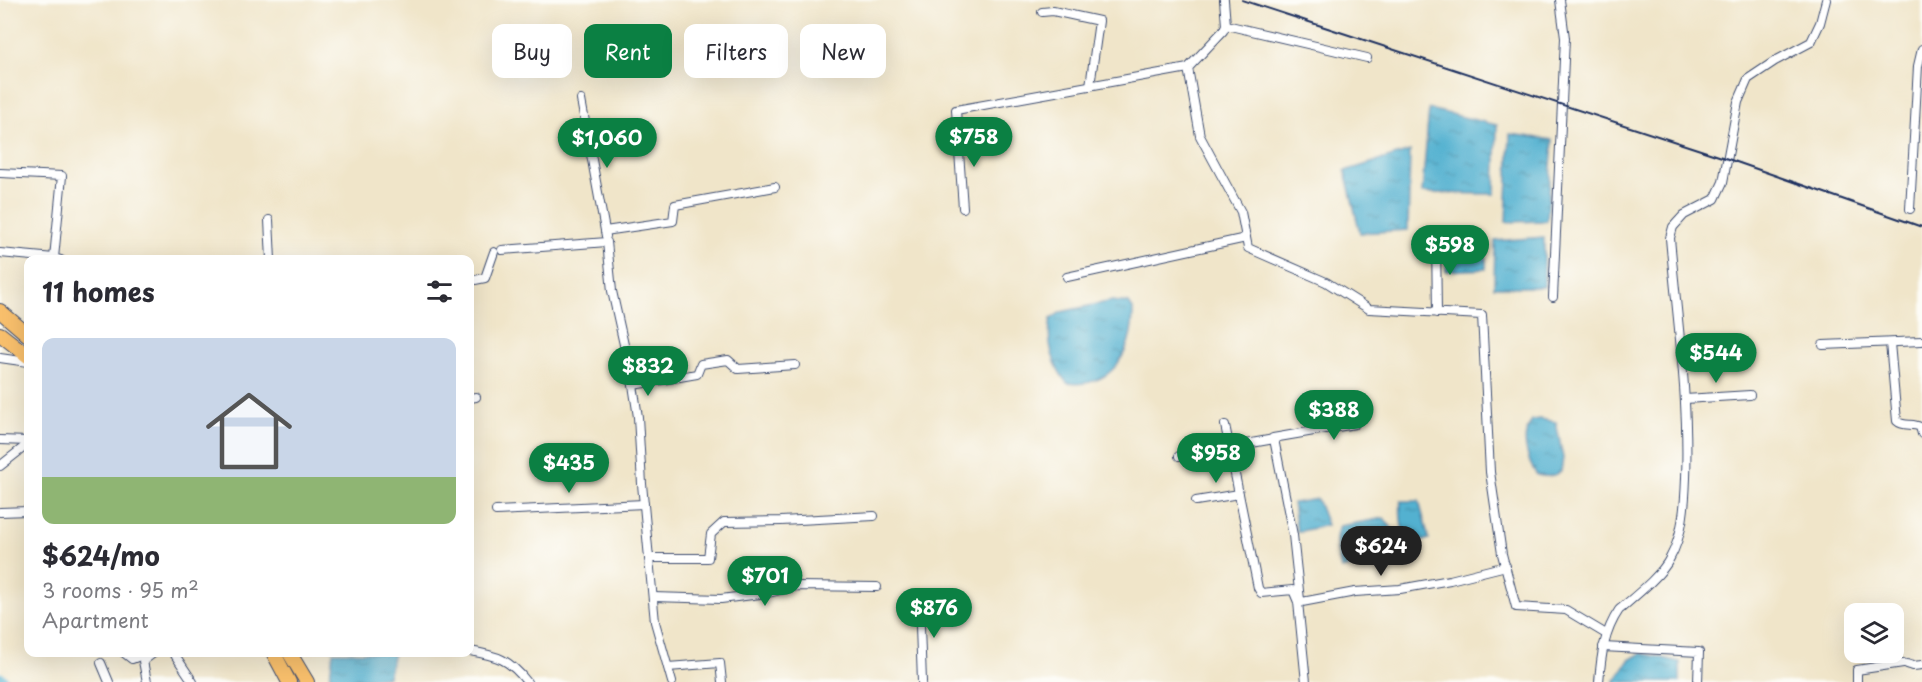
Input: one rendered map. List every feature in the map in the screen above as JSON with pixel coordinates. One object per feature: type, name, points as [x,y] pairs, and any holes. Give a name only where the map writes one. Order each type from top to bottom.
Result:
[{"type":"highway","points":[[0,311],[24,332]]},
{"type":"highway","points":[[0,334],[24,353]]},
{"type":"highway","points":[[276,657],[289,682]]},
{"type":"highway","points":[[292,657],[307,682]]},
{"type":"street","points":[[963,208],[956,110],[1188,68],[1223,32],[1226,25],[1224,0]]},
{"type":"street","points":[[1553,297],[1565,38],[1560,0]]},
{"type":"street","points":[[1599,682],[1606,634],[1619,610],[1670,560],[1683,518],[1687,450],[1670,238],[1672,227],[1684,215],[1715,199],[1723,182],[1738,102],[1748,79],[1775,61],[1811,42],[1820,23],[1826,0]]},
{"type":"street","points":[[1042,12],[1053,11],[1100,21],[1090,86]]},
{"type":"street","points":[[1226,25],[1367,58]]},
{"type":"street","points":[[1910,209],[1918,66],[1922,49]]},
{"type":"street","points":[[1188,68],[1200,136],[1241,212],[1248,249],[1326,282],[1369,309],[1482,315],[1490,472],[1506,566],[1516,607],[1566,610],[1606,634]]},
{"type":"street","points":[[581,100],[607,242],[612,291],[638,417],[655,622],[672,682]]},
{"type":"street","points":[[0,173],[62,176],[58,255]]},
{"type":"street","points":[[605,231],[674,220],[675,205],[775,187]]},
{"type":"street","points":[[269,220],[271,255]]},
{"type":"street","points":[[1066,277],[1246,238]]},
{"type":"street","points":[[1436,239],[1437,313]]},
{"type":"street","points":[[474,280],[486,278],[498,251],[607,242]]},
{"type":"street","points":[[0,253],[24,255]]},
{"type":"street","points":[[1823,345],[1922,341]]},
{"type":"street","points":[[1890,343],[1898,421],[1900,424],[1918,425],[1922,434]]},
{"type":"street","points":[[0,358],[24,361]]},
{"type":"street","points":[[633,385],[697,374],[701,364],[728,360],[738,369],[795,365]]},
{"type":"street","points":[[1684,399],[1750,395]]},
{"type":"street","points":[[1179,456],[1355,424],[1358,418],[1355,411]]},
{"type":"street","points":[[1225,425],[1258,588],[1261,593],[1293,590],[1296,594],[1306,682]]},
{"type":"street","points":[[1273,438],[1276,441],[1293,535],[1302,602],[1355,592],[1450,580],[1506,566]]},
{"type":"street","points":[[0,440],[24,443]]},
{"type":"street","points":[[0,466],[24,446]]},
{"type":"street","points":[[1196,501],[1239,494]]},
{"type":"street","points":[[496,511],[644,504]]},
{"type":"street","points":[[0,512],[24,511]]},
{"type":"street","points":[[649,558],[708,558],[711,534],[724,522],[874,516]]},
{"type":"street","points":[[653,597],[721,599],[768,593],[798,586],[877,587]]},
{"type":"street","points":[[919,598],[922,682]]},
{"type":"street","points":[[1603,647],[1699,652],[1698,682]]},
{"type":"street","points":[[474,652],[492,655],[515,666],[527,682]]},
{"type":"street","points":[[147,682],[143,661],[148,657]]},
{"type":"street","points":[[176,657],[194,682]]},
{"type":"street","points":[[101,663],[109,682]]},
{"type":"street","points":[[668,667],[720,663],[722,682]]},
{"type":"street","points":[[1857,682],[1857,670],[1905,663],[1913,666],[1922,665]]},
{"type":"water","points":[[1429,109],[1497,125],[1495,194],[1422,193]]},
{"type":"water","points":[[1510,134],[1553,140],[1547,221],[1506,222]]},
{"type":"water","points":[[1410,151],[1408,230],[1360,233],[1345,171]]},
{"type":"water","points":[[1486,237],[1486,269],[1446,271],[1447,238]]},
{"type":"water","points":[[1544,237],[1544,287],[1494,287],[1495,241]]},
{"type":"water","points":[[1112,301],[1129,303],[1133,309],[1125,352],[1109,373],[1097,380],[1067,383],[1052,353],[1049,336],[1051,319],[1061,312]]},
{"type":"water","points":[[1532,420],[1556,422],[1563,458],[1561,471],[1550,476],[1537,475],[1526,450],[1525,439],[1528,428]]},
{"type":"water","points":[[1317,499],[1327,525],[1297,532],[1293,503]]},
{"type":"water","points":[[1401,501],[1419,501],[1429,539],[1415,543],[1406,538],[1402,526]]},
{"type":"water","points":[[1384,518],[1397,538],[1397,553],[1341,569],[1336,541],[1340,526]]},
{"type":"water","points":[[1641,653],[1680,662],[1680,682],[1614,682],[1629,660]]},
{"type":"water","points":[[332,657],[393,657],[388,677],[342,681],[330,676]]},
{"type":"railway","points":[[1242,0],[1728,159],[1922,227]]}]
